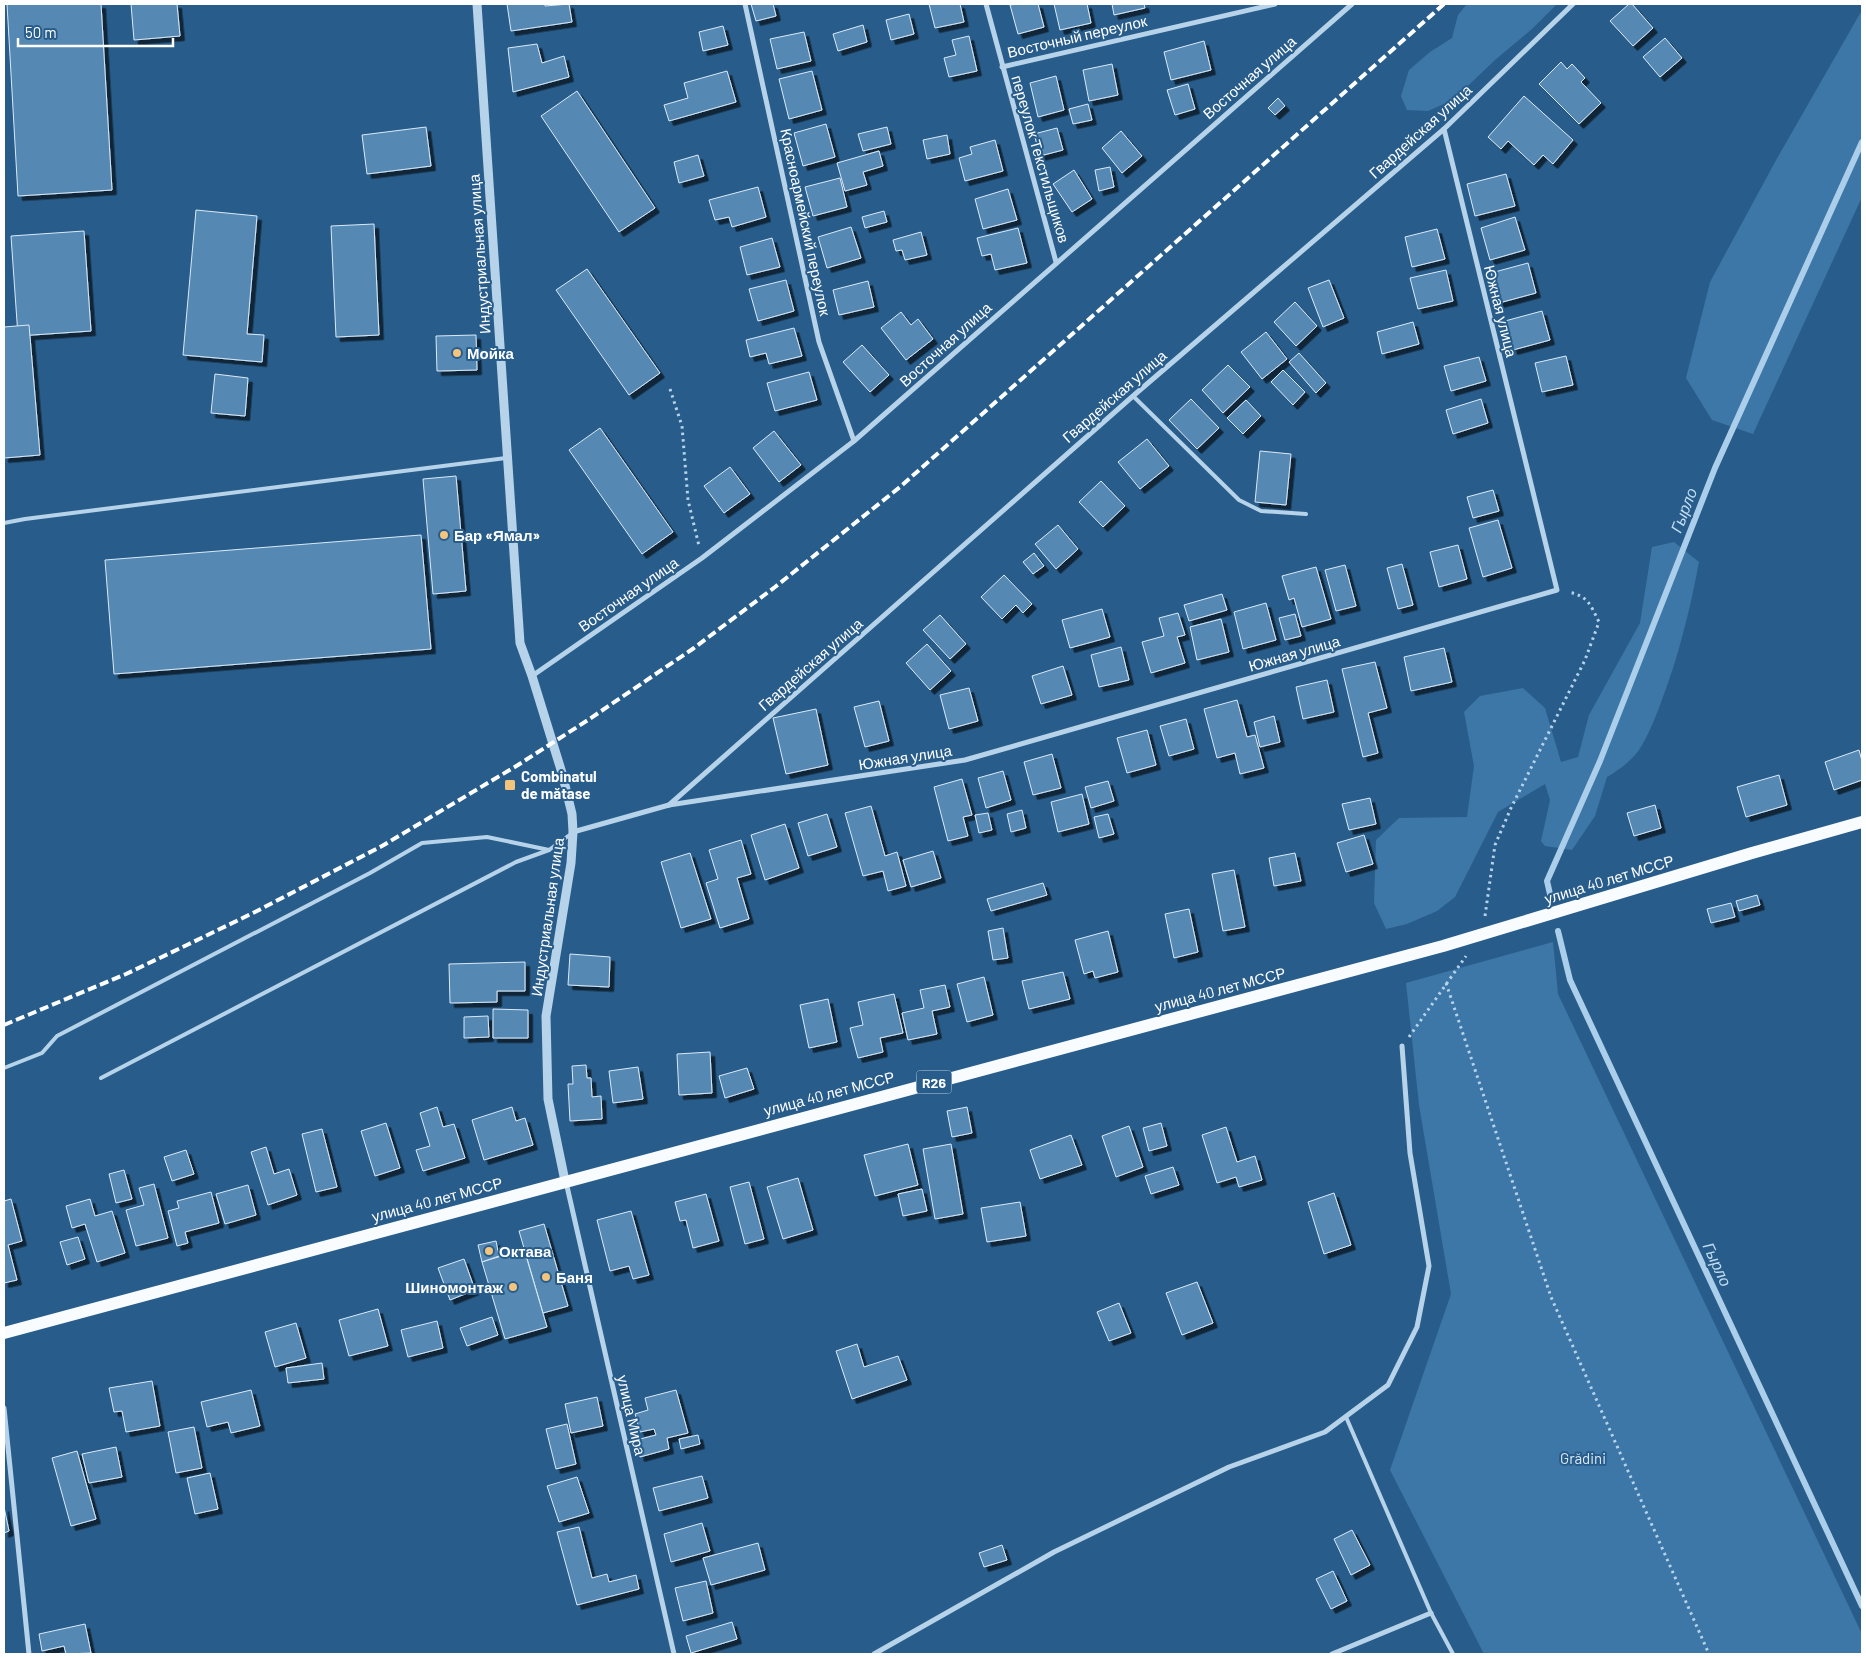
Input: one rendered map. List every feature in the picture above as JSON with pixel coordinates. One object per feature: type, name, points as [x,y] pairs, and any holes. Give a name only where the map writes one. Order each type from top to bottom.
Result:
[{"type":"main road","name":"улица 40 лет МССР","points":[[4,1333],[1482,934],[1862,822]]},
{"type":"street","name":"Индустриальная улица","points":[[478,4],[506,458],[520,643],[532,676],[568,795],[573,832],[571,863],[546,1016],[548,1099],[565,1181]]},
{"type":"street","name":"Красноармейский переулок","points":[[745,4],[820,342],[854,441]]},
{"type":"street","name":"переулок Текстильщиков","points":[[986,4],[1056,262]]},
{"type":"street","name":"Восточный переулок","points":[[1002,67],[1275,4]]},
{"type":"street","name":"Восточная улица","points":[[532,676],[702,558],[854,441],[1352,4]]},
{"type":"street","name":"Гвардейская улица","points":[[669,805],[1133,396],[1444,129],[1573,4]]},
{"type":"street","name":"Южная улица","points":[[573,832],[669,805],[965,760],[1557,590],[1444,129]]},
{"type":"street","points":[[874,1654],[1054,1552],[1229,1467],[1325,1432],[1388,1385],[1417,1327],[1430,1266],[1410,1153],[1402,1046]]},
{"type":"street","name":"улица Мира","points":[[565,1181],[674,1654]]},
{"type":"street","points":[[4,1408],[29,1654]]},
{"type":"street","points":[[1332,1654],[1431,1613]]},
{"type":"lane","points":[[1133,396],[1240,500],[1261,512],[1306,514]]},
{"type":"lane","points":[[4,523],[506,458]]},
{"type":"lane","points":[[101,1078],[516,862],[549,850],[573,832]]},
{"type":"lane","points":[[4,1068],[42,1053],[57,1036],[370,873],[422,843],[487,837],[549,850]]},
{"type":"lane","points":[[1346,1416],[1431,1613],[1453,1654]]},
{"type":"path","points":[[670,389],[682,426],[688,500],[702,558]]},
{"type":"path","points":[[1402,1046],[1482,934],[1495,845],[1511,808],[1585,660],[1599,622],[1591,606],[1581,595],[1557,590]]},
{"type":"path","points":[[1446,983],[1551,1296],[1709,1654]]},
{"type":"green space","points":[[1467,4],[1557,4],[1453,100],[1428,111],[1407,110],[1401,96],[1409,70],[1430,52],[1452,38],[1458,15]]},
{"type":"green space","points":[[1862,10],[1862,197],[1753,434],[1712,420],[1686,378],[1710,282],[1775,162]]},
{"type":"green space","points":[[1674,542],[1699,562],[1678,652],[1648,734],[1636,754],[1620,769],[1607,777],[1595,816],[1572,850],[1545,846],[1541,841],[1550,800],[1545,784],[1498,812],[1455,897],[1437,911],[1407,924],[1386,929],[1374,903],[1376,840],[1399,818],[1467,817],[1474,766],[1464,712],[1480,696],[1523,688],[1545,708],[1561,762],[1578,757],[1589,715],[1640,623],[1652,547]]},
{"type":"green space","name":"Grădini","points":[[1553,942],[1558,994],[1862,1634],[1862,1654],[1484,1654],[1390,1470],[1451,1294],[1419,1105],[1406,983]]},
{"type":"building","points":[[7,4],[101,4],[112,190],[18,196]]},
{"type":"building","points":[[131,4],[177,4],[180,36],[134,40]]},
{"type":"building","points":[[507,4],[545,4],[545,6],[569,4],[572,22],[511,31]]},
{"type":"building","points":[[751,4],[773,4],[776,16],[756,21]]},
{"type":"building","points":[[929,4],[960,4],[964,22],[935,28]]},
{"type":"building","points":[[1038,4],[1044,27],[1018,34],[1010,5]]},
{"type":"building","points":[[1054,4],[1087,4],[1091,23],[1060,30]]},
{"type":"building","points":[[1112,4],[1144,4],[1145,8],[1114,15]]},
{"type":"building","points":[[1629,4],[1632,4],[1653,28],[1633,46],[1610,21]]},
{"type":"building","points":[[909,14],[914,34],[891,40],[886,20]]},
{"type":"building","points":[[863,25],[867,42],[838,51],[833,34]]},
{"type":"building","points":[[723,26],[728,45],[703,51],[699,32]]},
{"type":"building","points":[[804,32],[811,61],[777,69],[770,39]]},
{"type":"building","points":[[969,36],[977,71],[949,77],[944,58],[956,55],[952,40]]},
{"type":"building","points":[[1665,38],[1682,58],[1660,77],[1643,57]]},
{"type":"building","points":[[1204,41],[1211,70],[1171,80],[1164,52]]},
{"type":"building","points":[[537,44],[542,63],[564,56],[569,77],[513,92],[508,48]]},
{"type":"building","points":[[1561,62],[1567,69],[1572,64],[1585,78],[1581,82],[1601,103],[1579,124],[1539,84]]},
{"type":"building","points":[[1112,64],[1118,95],[1089,101],[1083,70]]},
{"type":"building","points":[[727,71],[736,102],[669,121],[664,105],[688,98],[684,83]]},
{"type":"building","points":[[812,71],[822,110],[789,119],[779,79]]},
{"type":"building","points":[[1056,76],[1064,110],[1038,117],[1030,83]]},
{"type":"building","points":[[1188,84],[1195,109],[1175,115],[1167,90]]},
{"type":"building","points":[[577,91],[655,208],[619,232],[541,116]]},
{"type":"building","points":[[1524,96],[1573,140],[1553,164],[1543,155],[1534,165],[1508,141],[1501,149],[1488,137]]},
{"type":"building","points":[[1278,98],[1285,106],[1275,115],[1268,108]]},
{"type":"building","points":[[1088,104],[1092,120],[1073,124],[1069,109]]},
{"type":"building","points":[[826,124],[835,157],[803,166],[794,133]]},
{"type":"building","points":[[426,127],[431,166],[367,174],[362,135]]},
{"type":"building","points":[[887,127],[891,144],[863,151],[858,134]]},
{"type":"building","points":[[1057,128],[1063,150],[1040,156],[1034,134]]},
{"type":"building","points":[[1121,131],[1142,156],[1122,173],[1102,148]]},
{"type":"building","points":[[947,135],[950,154],[927,159],[923,140]]},
{"type":"building","points":[[995,140],[1003,171],[965,181],[959,158],[972,154],[970,147]]},
{"type":"building","points":[[879,151],[883,166],[863,172],[867,185],[845,191],[837,163]]},
{"type":"building","points":[[698,155],[704,176],[679,183],[674,162]]},
{"type":"building","points":[[1110,167],[1114,187],[1099,191],[1095,170]]},
{"type":"building","points":[[1074,170],[1092,199],[1072,212],[1053,184]]},
{"type":"building","points":[[1506,174],[1515,206],[1475,216],[1467,184]]},
{"type":"building","points":[[840,178],[847,207],[813,216],[805,187]]},
{"type":"building","points":[[758,187],[766,217],[732,227],[729,217],[715,220],[709,200]]},
{"type":"building","points":[[1008,189],[1017,220],[983,229],[975,199]]},
{"type":"building","points":[[196,210],[257,216],[247,334],[264,335],[262,362],[183,355]]},
{"type":"building","points":[[884,211],[887,222],[865,228],[862,217]]},
{"type":"building","points":[[1515,217],[1525,250],[1490,260],[1481,228]]},
{"type":"building","points":[[374,224],[379,335],[336,337],[331,226]]},
{"type":"building","points":[[851,227],[861,258],[827,268],[818,237]]},
{"type":"building","points":[[1018,228],[1027,263],[995,270],[991,254],[982,256],[977,238]]},
{"type":"building","points":[[1437,229],[1445,259],[1412,267],[1405,237]]},
{"type":"building","points":[[84,231],[91,331],[18,336],[11,236]]},
{"type":"building","points":[[921,232],[927,255],[905,260],[902,250],[896,251],[893,240]]},
{"type":"building","points":[[772,238],[780,267],[747,275],[740,247]]},
{"type":"building","points":[[1528,263],[1536,293],[1499,303],[1491,273]]},
{"type":"building","points":[[587,269],[660,373],[629,395],[556,290]]},
{"type":"building","points":[[1446,270],[1453,301],[1418,309],[1410,278]]},
{"type":"building","points":[[786,280],[794,311],[758,321],[749,289]]},
{"type":"building","points":[[1329,280],[1344,318],[1323,327],[1308,288]]},
{"type":"building","points":[[868,281],[874,307],[839,315],[833,290]]},
{"type":"building","points":[[1295,302],[1317,326],[1296,346],[1274,322]]},
{"type":"building","points":[[1542,311],[1550,340],[1513,350],[1505,321]]},
{"type":"building","points":[[901,312],[911,325],[918,319],[933,339],[906,360],[881,328]]},
{"type":"building","points":[[1413,322],[1419,344],[1382,354],[1377,332]]},
{"type":"building","points":[[29,325],[40,455],[4,458],[4,327]]},
{"type":"building","points":[[794,328],[802,356],[769,364],[766,353],[750,357],[746,340]]},
{"type":"building","points":[[1266,332],[1287,359],[1262,379],[1241,352]]},
{"type":"building","name":"Мойка","points":[[476,335],[477,370],[437,371],[436,336]]},
{"type":"building","points":[[862,345],[889,375],[870,392],[843,362]]},
{"type":"building","points":[[1299,353],[1326,383],[1316,393],[1289,362]]},
{"type":"building","points":[[1566,356],[1573,385],[1542,392],[1535,363]]},
{"type":"building","points":[[1479,357],[1486,381],[1451,391],[1444,366]]},
{"type":"building","points":[[1228,365],[1250,387],[1223,413],[1202,390]]},
{"type":"building","points":[[1283,370],[1305,392],[1293,405],[1271,382]]},
{"type":"building","points":[[809,372],[817,400],[775,411],[767,383]]},
{"type":"building","points":[[215,374],[248,378],[245,416],[211,413]]},
{"type":"building","points":[[1191,399],[1219,428],[1197,449],[1169,420]]},
{"type":"building","points":[[1481,399],[1488,423],[1453,434],[1446,410]]},
{"type":"building","points":[[1246,400],[1261,416],[1243,434],[1227,418]]},
{"type":"building","points":[[600,428],[673,532],[642,554],[569,450]]},
{"type":"building","points":[[774,431],[801,465],[779,482],[753,448]]},
{"type":"building","points":[[1147,439],[1169,466],[1140,489],[1118,462]]},
{"type":"building","points":[[1260,451],[1291,454],[1286,505],[1255,502]]},
{"type":"building","points":[[730,467],[750,494],[724,513],[704,486]]},
{"type":"building","name":"Бар «Ямал»","points":[[456,476],[466,591],[433,594],[423,479]]},
{"type":"building","points":[[1101,481],[1125,506],[1103,527],[1079,502]]},
{"type":"building","points":[[1493,490],[1499,511],[1473,518],[1467,497]]},
{"type":"building","points":[[1498,520],[1512,568],[1483,577],[1469,528]]},
{"type":"building","points":[[1058,525],[1078,549],[1056,569],[1035,544]]},
{"type":"building","points":[[421,535],[431,649],[114,674],[105,560]]},
{"type":"building","points":[[1458,545],[1467,579],[1439,587],[1430,552]]},
{"type":"building","points":[[1034,553],[1044,566],[1033,574],[1023,562]]},
{"type":"building","points":[[1402,564],[1413,605],[1398,609],[1387,568]]},
{"type":"building","points":[[1345,565],[1356,606],[1336,611],[1325,570]]},
{"type":"building","points":[[1316,567],[1331,619],[1302,627],[1294,598],[1289,600],[1282,576]]},
{"type":"building","points":[[1004,575],[1032,604],[1023,613],[1016,605],[1002,619],[981,597]]},
{"type":"building","points":[[1222,594],[1227,610],[1189,621],[1184,605]]},
{"type":"building","points":[[1266,603],[1276,640],[1243,649],[1234,612]]},
{"type":"building","points":[[1102,609],[1110,637],[1070,648],[1062,620]]},
{"type":"building","points":[[1178,613],[1185,635],[1177,637],[1185,663],[1151,673],[1142,642],[1164,636],[1159,618]]},
{"type":"building","points":[[1295,614],[1301,636],[1285,640],[1279,618]]},
{"type":"building","points":[[940,615],[966,644],[950,659],[923,630]]},
{"type":"building","points":[[1221,619],[1229,652],[1197,660],[1190,627]]},
{"type":"building","points":[[927,644],[951,671],[930,690],[906,663]]},
{"type":"building","points":[[1121,647],[1129,680],[1099,687],[1091,655]]},
{"type":"building","points":[[1444,648],[1452,682],[1411,691],[1404,657]]},
{"type":"building","points":[[1375,662],[1387,708],[1368,713],[1378,753],[1363,757],[1342,669]]},
{"type":"building","points":[[1063,666],[1072,695],[1041,704],[1032,676]]},
{"type":"building","points":[[1327,680],[1334,712],[1303,719],[1296,687]]},
{"type":"building","points":[[969,688],[978,721],[949,729],[940,695]]},
{"type":"building","points":[[1237,700],[1247,737],[1255,735],[1264,768],[1240,774],[1235,753],[1217,758],[1204,709]]},
{"type":"building","points":[[879,701],[889,741],[865,747],[854,707]]},
{"type":"building","points":[[816,709],[828,765],[786,774],[773,718]]},
{"type":"building","points":[[1274,716],[1280,742],[1260,747],[1254,722]]},
{"type":"building","points":[[1186,719],[1194,749],[1169,756],[1160,726]]},
{"type":"building","points":[[1147,730],[1156,765],[1127,773],[1117,738]]},
{"type":"building","points":[[1859,750],[1862,761],[1862,780],[1834,790],[1825,762]]},
{"type":"building","points":[[1052,754],[1061,788],[1033,795],[1024,762]]},
{"type":"building","points":[[1003,771],[1011,800],[986,808],[978,778]]},
{"type":"building","points":[[1779,775],[1787,805],[1746,817],[1737,787]]},
{"type":"building","points":[[962,779],[972,815],[963,817],[968,836],[948,841],[934,787]]},
{"type":"building","points":[[1108,781],[1114,801],[1091,808],[1085,787]]},
{"type":"building","points":[[1082,794],[1089,824],[1058,832],[1051,802]]},
{"type":"building","points":[[1370,798],[1376,824],[1349,830],[1342,804]]},
{"type":"building","points":[[1655,805],[1661,828],[1634,836],[1627,813]]},
{"type":"building","points":[[871,806],[885,856],[897,852],[906,886],[888,891],[883,871],[863,876],[845,813]]},
{"type":"building","points":[[1022,810],[1026,828],[1011,832],[1007,814]]},
{"type":"building","points":[[988,813],[992,830],[979,833],[975,815]]},
{"type":"building","points":[[827,814],[837,847],[808,856],[798,823]]},
{"type":"building","points":[[1108,814],[1114,834],[1099,838],[1094,817]]},
{"type":"building","points":[[785,824],[799,868],[765,880],[751,835]]},
{"type":"building","points":[[1364,835],[1373,864],[1346,872],[1337,843]]},
{"type":"building","points":[[741,840],[751,874],[737,878],[749,919],[720,928],[706,883],[718,879],[709,850]]},
{"type":"building","points":[[933,851],[941,878],[911,887],[903,860]]},
{"type":"building","points":[[690,853],[711,919],[681,928],[661,862]]},
{"type":"building","points":[[1295,853],[1301,881],[1274,886],[1269,858]]},
{"type":"building","points":[[1234,870],[1245,927],[1223,931],[1212,874]]},
{"type":"building","points":[[1043,883],[1047,895],[991,911],[987,899]]},
{"type":"building","points":[[1757,895],[1760,905],[1739,911],[1736,901]]},
{"type":"building","points":[[1731,903],[1735,917],[1711,923],[1707,909]]},
{"type":"building","points":[[1189,909],[1198,952],[1174,958],[1165,914]]},
{"type":"building","points":[[1003,928],[1008,958],[993,960],[988,931]]},
{"type":"building","points":[[1108,931],[1118,972],[1095,978],[1093,971],[1084,974],[1075,940]]},
{"type":"building","points":[[570,954],[610,957],[609,987],[568,985]]},
{"type":"building","points":[[525,962],[525,991],[497,991],[497,1002],[450,1003],[449,964]]},
{"type":"building","points":[[1063,972],[1070,999],[1029,1009],[1022,981]]},
{"type":"building","points":[[984,977],[993,1015],[967,1022],[957,984]]},
{"type":"building","points":[[945,985],[950,1007],[932,1011],[937,1034],[908,1040],[902,1013],[924,1008],[920,990]]},
{"type":"building","points":[[894,994],[903,1033],[880,1038],[883,1052],[858,1058],[850,1028],[863,1025],[858,1002]]},
{"type":"building","points":[[828,999],[837,1042],[809,1048],[800,1005]]},
{"type":"building","points":[[493,1009],[528,1010],[528,1038],[493,1038]]},
{"type":"building","points":[[488,1016],[489,1037],[464,1038],[464,1017]]},
{"type":"building","points":[[710,1052],[712,1093],[679,1095],[677,1054]]},
{"type":"building","points":[[586,1065],[587,1078],[591,1078],[592,1097],[601,1096],[602,1119],[570,1121],[568,1084],[573,1084],[572,1066]]},
{"type":"building","points":[[638,1067],[643,1099],[613,1103],[609,1071]]},
{"type":"building","points":[[747,1068],[754,1089],[725,1098],[719,1076]]},
{"type":"building","points":[[437,1107],[443,1127],[454,1124],[465,1158],[423,1171],[416,1150],[430,1146],[420,1113]]},
{"type":"building","points":[[512,1107],[516,1121],[525,1118],[533,1145],[484,1160],[472,1120]]},
{"type":"building","points":[[967,1107],[972,1133],[952,1137],[947,1111]]},
{"type":"building","points":[[386,1123],[400,1168],[375,1176],[361,1131]]},
{"type":"building","points":[[1161,1123],[1167,1146],[1149,1151],[1143,1128]]},
{"type":"building","points":[[1129,1126],[1143,1167],[1116,1177],[1102,1136]]},
{"type":"building","points":[[1226,1127],[1237,1162],[1255,1156],[1262,1180],[1239,1187],[1236,1177],[1217,1183],[1202,1135]]},
{"type":"building","points":[[322,1129],[337,1187],[316,1192],[302,1134]]},
{"type":"building","points":[[1071,1135],[1082,1165],[1040,1179],[1030,1150]]},
{"type":"building","points":[[908,1144],[918,1185],[875,1196],[864,1155]]},
{"type":"building","points":[[951,1144],[963,1214],[935,1219],[923,1149]]},
{"type":"building","points":[[266,1147],[274,1174],[289,1169],[297,1195],[268,1205],[251,1152]]},
{"type":"building","points":[[186,1150],[194,1174],[172,1181],[164,1157]]},
{"type":"building","points":[[1173,1167],[1179,1185],[1151,1194],[1145,1176]]},
{"type":"building","points":[[124,1170],[132,1199],[116,1203],[109,1174]]},
{"type":"building","points":[[798,1178],[813,1230],[783,1239],[767,1187]]},
{"type":"building","points":[[749,1182],[764,1239],[745,1244],[730,1187]]},
{"type":"building","points":[[154,1184],[168,1238],[136,1246],[126,1210],[144,1205],[139,1188]]},
{"type":"building","points":[[248,1185],[256,1215],[225,1224],[216,1194]]},
{"type":"building","points":[[922,1189],[927,1211],[903,1216],[898,1194]]},
{"type":"building","points":[[211,1192],[219,1223],[185,1232],[188,1243],[177,1246],[168,1211],[179,1208],[177,1201]]},
{"type":"building","points":[[1334,1193],[1351,1245],[1324,1254],[1308,1202]]},
{"type":"building","points":[[706,1194],[719,1241],[693,1248],[686,1220],[680,1221],[675,1202]]},
{"type":"building","points":[[11,1199],[22,1241],[8,1245],[17,1280],[4,1283],[4,1201]]},
{"type":"building","points":[[90,1199],[95,1216],[112,1211],[125,1253],[97,1262],[85,1224],[72,1228],[66,1206]]},
{"type":"building","points":[[1020,1202],[1026,1236],[987,1242],[981,1208]]},
{"type":"building","points":[[631,1211],[649,1275],[633,1279],[629,1266],[610,1271],[597,1220]]},
{"type":"building","name":"Баня","points":[[544,1224],[568,1306],[543,1313],[519,1231]]},
{"type":"building","points":[[78,1237],[85,1259],[67,1265],[60,1242]]},
{"type":"building","name":"Октава","points":[[496,1241],[499,1256],[482,1262],[478,1245]]},
{"type":"building","name":"Шиномонтаж","points":[[524,1249],[547,1327],[505,1339],[482,1262]]},
{"type":"building","points":[[464,1259],[475,1290],[450,1300],[438,1268]]},
{"type":"building","points":[[1197,1282],[1213,1323],[1182,1335],[1166,1293]]},
{"type":"building","points":[[1119,1303],[1131,1333],[1109,1341],[1097,1312]]},
{"type":"building","points":[[378,1309],[388,1346],[349,1356],[339,1320]]},
{"type":"building","points":[[492,1317],[498,1335],[467,1346],[460,1328]]},
{"type":"building","points":[[437,1321],[443,1348],[408,1357],[401,1330]]},
{"type":"building","points":[[296,1323],[306,1358],[275,1367],[265,1332]]},
{"type":"building","points":[[857,1344],[864,1367],[898,1356],[907,1380],[852,1399],[836,1351]]},
{"type":"building","points":[[322,1363],[324,1379],[288,1383],[286,1368]]},
{"type":"building","points":[[152,1381],[160,1426],[126,1432],[122,1411],[114,1412],[109,1388]]},
{"type":"building","points":[[251,1390],[260,1426],[231,1433],[228,1422],[207,1427],[201,1402]]},
{"type":"building","points":[[676,1390],[688,1433],[667,1438],[669,1449],[640,1457],[636,1440],[656,1435],[654,1429],[640,1432],[635,1414],[648,1410],[645,1398]]},
{"type":"building","points":[[597,1397],[603,1426],[571,1433],[565,1404]]},
{"type":"building","points":[[567,1424],[576,1464],[556,1469],[546,1429]]},
{"type":"building","points":[[194,1427],[202,1468],[176,1473],[168,1432]]},
{"type":"building","points":[[698,1435],[700,1444],[681,1449],[679,1439]]},
{"type":"building","points":[[116,1447],[122,1477],[89,1483],[82,1454]]},
{"type":"building","points":[[77,1451],[96,1519],[71,1526],[52,1458]]},
{"type":"building","points":[[210,1473],[218,1509],[195,1514],[187,1478]]},
{"type":"building","points":[[702,1476],[708,1498],[659,1511],[653,1488]]},
{"type":"building","points":[[577,1477],[589,1513],[559,1522],[547,1486]]},
{"type":"building","points":[[4,1507],[9,1531],[4,1533]]},
{"type":"building","points":[[702,1523],[710,1551],[671,1562],[664,1534]]},
{"type":"building","points":[[579,1527],[592,1578],[607,1574],[609,1582],[636,1575],[639,1589],[577,1605],[557,1532]]},
{"type":"building","points":[[1352,1530],[1370,1565],[1351,1575],[1334,1539]]},
{"type":"building","points":[[758,1543],[765,1570],[711,1585],[703,1558]]},
{"type":"building","points":[[1002,1545],[1007,1560],[984,1567],[979,1553]]},
{"type":"building","points":[[1333,1571],[1347,1601],[1331,1609],[1316,1579]]},
{"type":"building","points":[[706,1581],[713,1613],[683,1621],[675,1588]]},
{"type":"building","points":[[732,1622],[737,1639],[691,1653],[686,1636]]},
{"type":"building","points":[[85,1624],[91,1653],[66,1654],[64,1646],[42,1651],[39,1634]]},
{"type":"waterway","name":"Гырло","points":[[1550,894],[1547,881],[1600,761],[1715,468],[1862,142]]},
{"type":"waterway","name":"Гырло","points":[[1558,931],[1570,980],[1862,1606]]},
{"type":"railway","points":[[4,1025],[126,974],[255,912],[382,846],[518,765],[694,648],[775,587],[900,487],[1444,4]]},
{"type":"place","name":"Мойка","points":[[457,353]]},
{"type":"place","name":"Бар «Ямал»","points":[[444,535]]},
{"type":"place","name":"Combinatul de mătase","points":[[510,785]]},
{"type":"place","name":"Октава","points":[[489,1251]]},
{"type":"place","name":"Баня","points":[[546,1277]]},
{"type":"place","name":"Шиномонтаж","points":[[513,1287]]}]
